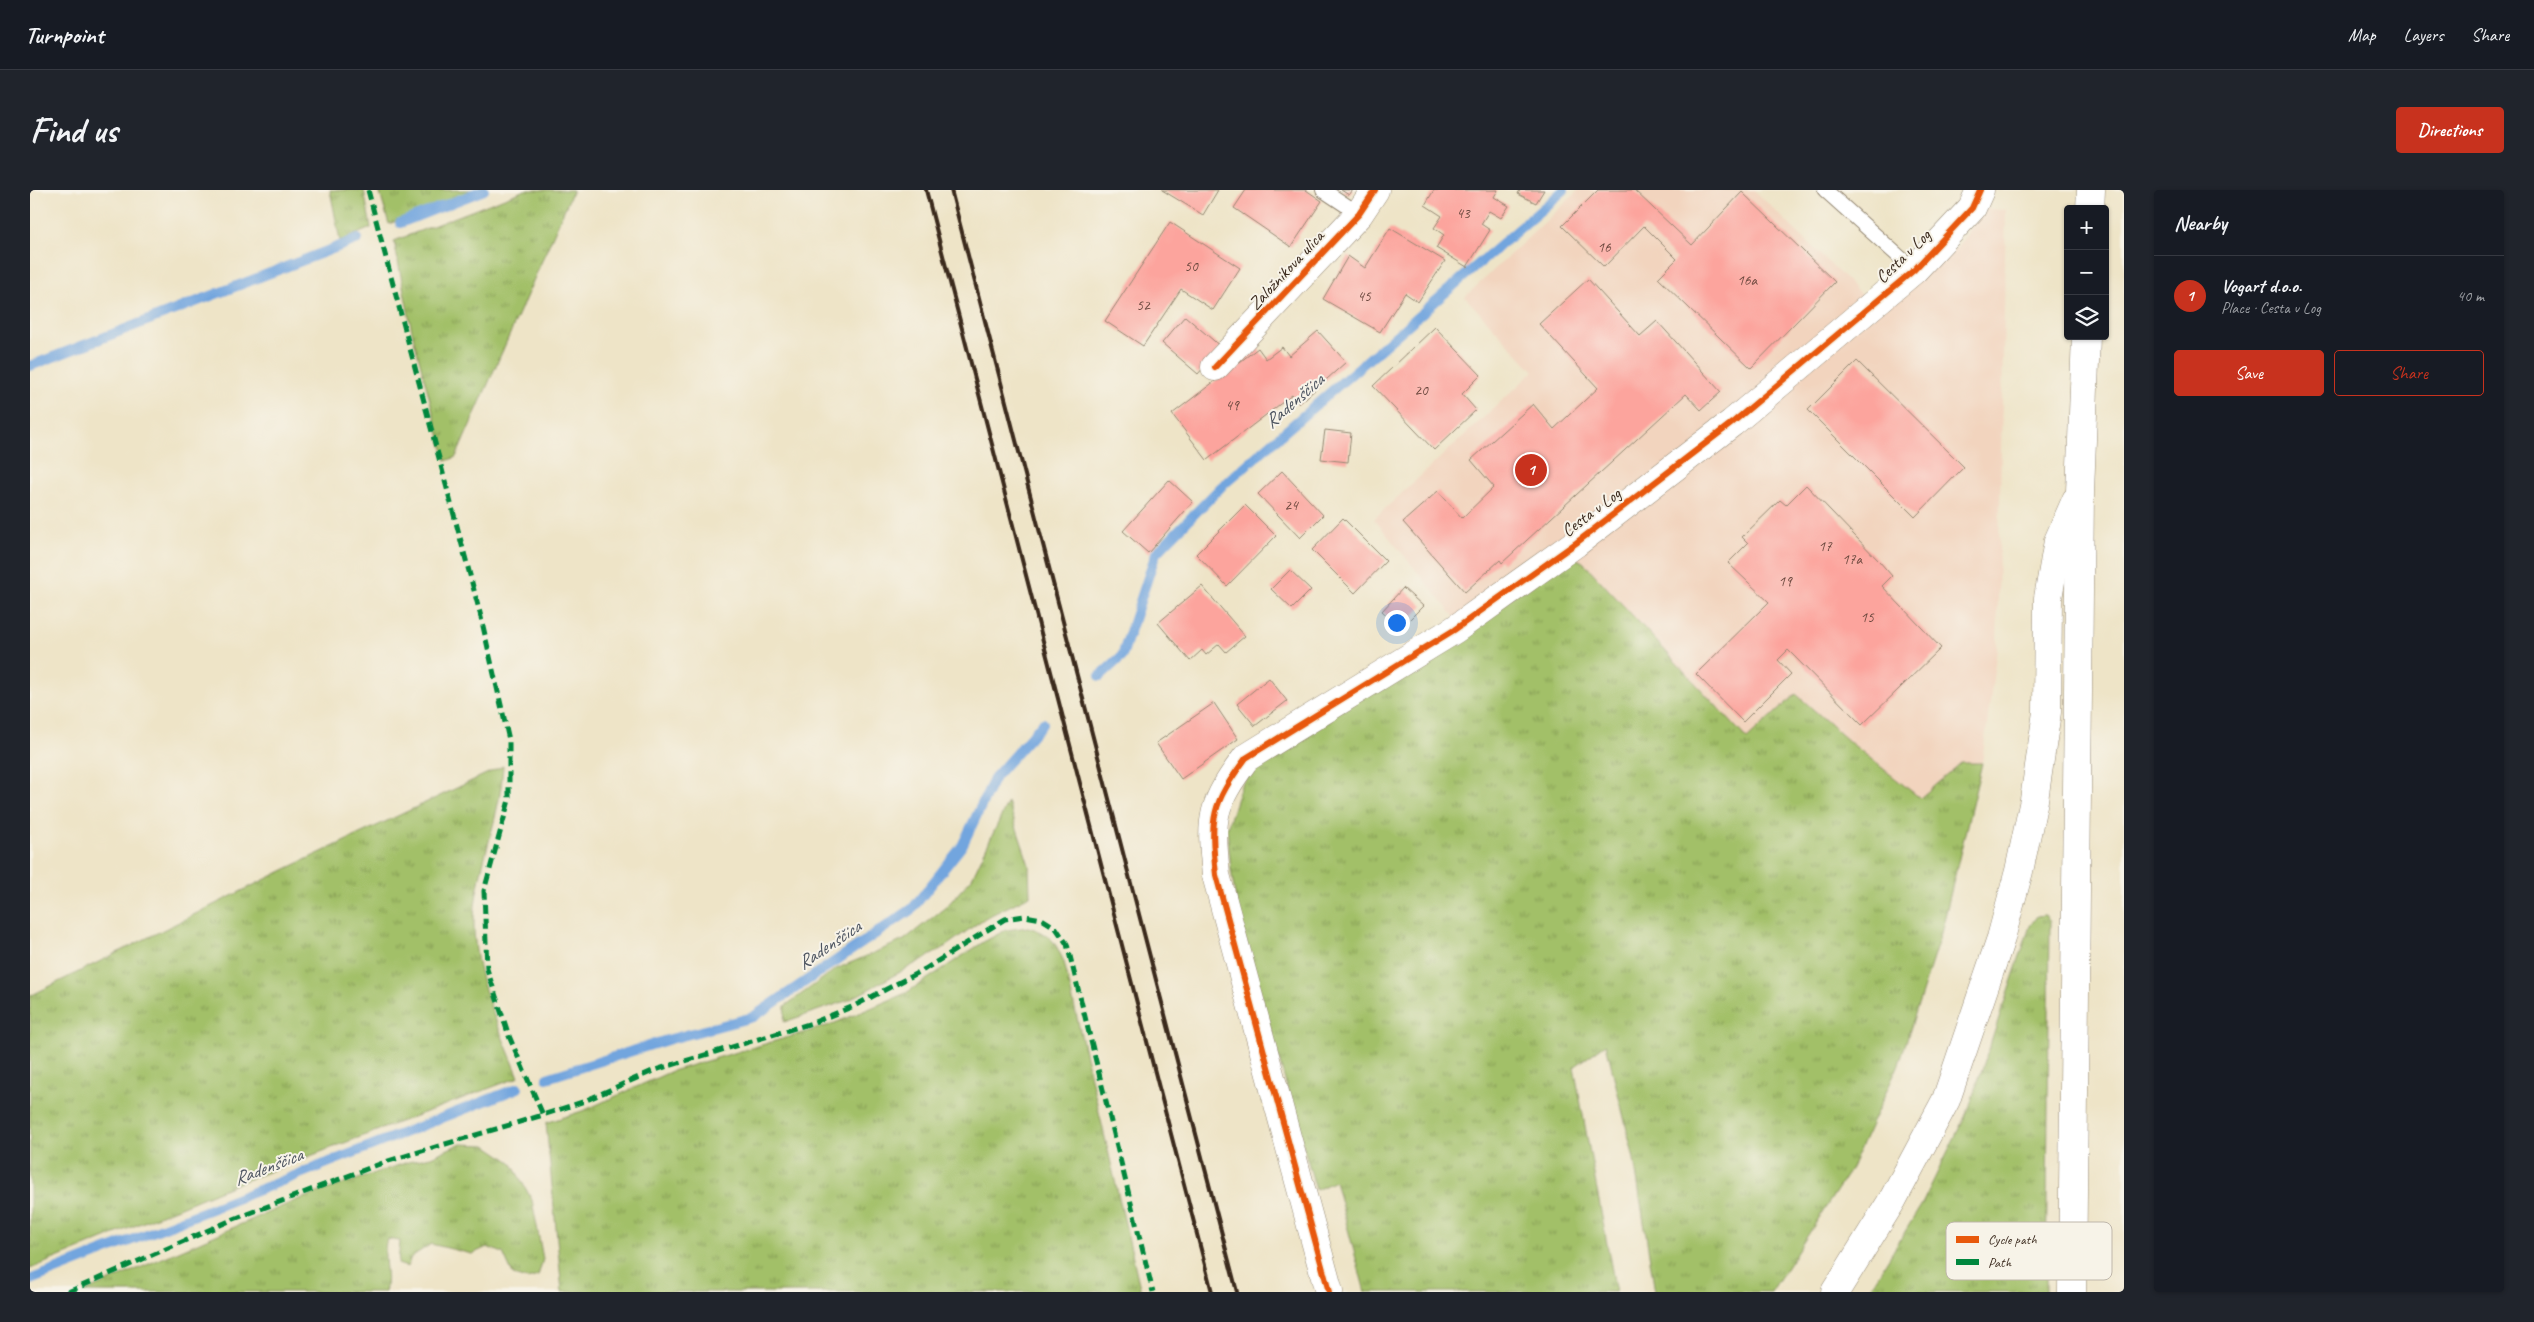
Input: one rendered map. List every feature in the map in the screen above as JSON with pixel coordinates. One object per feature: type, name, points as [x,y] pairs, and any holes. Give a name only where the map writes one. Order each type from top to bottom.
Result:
[{"type":"main road","name":"Založnikova ulica","points":[[1215,367],[1359,214],[1375,190]]},
{"type":"main road","name":"Cesta v Log","points":[[1329,1292],[1216,875],[1211,832],[1215,810],[1227,784],[1246,758],[1454,630],[1576,543],[1732,423],[1914,270],[1972,208],[1980,190]]},
{"type":"main road","points":[[2090,205],[2091,190]]},
{"type":"main road","points":[[2073,1222],[2080,492],[2086,340]]},
{"type":"main road","points":[[1835,1292],[1893,1199],[1946,1100],[2001,938],[2019,871],[2036,790],[2047,712],[2048,598],[2058,540],[2080,492]]},
{"type":"lane","points":[[1323,190],[1359,214]]},
{"type":"lane","points":[[1825,190],[1914,270]]},
{"type":"shaded area","points":[[1579,190],[1754,190],[1877,310],[1958,247],[1984,209],[2006,210],[1997,647],[1982,763],[1961,763],[1920,798],[1851,743],[1796,694],[1747,739],[1583,562],[1466,631],[1374,519],[1534,371],[1465,297]]},
{"type":"green space","points":[[330,190],[364,190],[371,228],[340,241]]},
{"type":"green space","points":[[379,190],[475,190],[389,224]]},
{"type":"green space","points":[[525,190],[573,190],[456,457],[446,461],[413,336],[394,241]]},
{"type":"green space","points":[[1573,557],[1583,562],[1747,739],[1796,694],[1851,743],[1920,798],[1961,763],[1982,763],[1941,933],[1899,1064],[1850,1170],[1771,1292],[1655,1292],[1634,1159],[1606,1044],[1574,1067],[1616,1292],[1365,1292],[1335,1181],[1316,1190],[1238,915],[1227,828],[1241,785],[1263,758]]},
{"type":"green space","points":[[503,766],[499,801],[478,887],[474,927],[480,972],[486,993],[519,1077],[236,1184],[30,1269],[30,996],[290,867]]},
{"type":"green space","points":[[1008,802],[1029,865],[1030,896],[985,918],[942,949],[849,1000],[784,1022],[785,1006],[836,969],[904,940],[947,906],[972,878]]},
{"type":"green space","points":[[2045,915],[2050,922],[2047,1222],[1946,1222],[1946,1280],[2046,1280],[2046,1292],[1868,1292],[1922,1204],[1969,1108],[2030,926],[2037,916]]},
{"type":"green space","points":[[1028,927],[1047,935],[1054,943],[1064,962],[1141,1292],[562,1292],[546,1123],[585,1110],[672,1071],[830,1025],[906,993],[985,941],[1006,930]]},
{"type":"green space","points":[[459,1144],[486,1145],[511,1162],[532,1200],[543,1259],[538,1276],[527,1279],[513,1275],[503,1253],[487,1247],[472,1254],[431,1244],[411,1257],[407,1267],[398,1264],[400,1241],[387,1239],[385,1246],[387,1279],[385,1292],[84,1292],[297,1200],[408,1162],[431,1157]]},
{"type":"building","points":[[1162,190],[1218,190],[1203,215]]},
{"type":"building","points":[[1246,190],[1306,190],[1322,201],[1291,247],[1234,208]]},
{"type":"building","points":[[1341,190],[1353,190],[1349,195]]},
{"type":"building","points":[[1434,190],[1498,190],[1494,197],[1509,206],[1501,218],[1489,211],[1481,224],[1490,230],[1467,267],[1436,248],[1444,235],[1434,228],[1442,216],[1425,205]]},
{"type":"building","points":[[1520,190],[1544,190],[1536,203],[1518,194]]},
{"type":"building","points":[[1598,190],[1634,190],[1692,245],[1742,192],[1835,282],[1751,368],[1658,278],[1677,259],[1644,226],[1604,267],[1562,226]]},
{"type":"building","points":[[1170,222],[1240,268],[1213,310],[1181,289],[1143,346],[1105,321]]},
{"type":"building","points":[[1390,228],[1445,261],[1418,302],[1405,293],[1380,332],[1323,299],[1348,256],[1365,268]]},
{"type":"building","points":[[1588,279],[1640,336],[1657,321],[1721,392],[1701,410],[1686,394],[1502,563],[1500,560],[1465,592],[1403,522],[1438,491],[1462,518],[1494,487],[1471,460],[1533,404],[1554,429],[1598,388],[1539,324]]},
{"type":"building","points":[[1185,316],[1221,347],[1198,374],[1162,343]]},
{"type":"building","points":[[1435,327],[1481,375],[1462,394],[1476,410],[1434,450],[1373,386]]},
{"type":"building","points":[[1318,331],[1346,362],[1299,404],[1292,395],[1207,460],[1172,414],[1258,348],[1266,359],[1282,347],[1289,356]]},
{"type":"building","points":[[1857,361],[1964,467],[1915,517],[1808,410]]},
{"type":"building","points":[[1325,430],[1351,433],[1348,462],[1321,459]]},
{"type":"building","points":[[1282,471],[1323,515],[1300,538],[1258,494]]},
{"type":"building","points":[[1169,480],[1193,502],[1148,553],[1123,531]]},
{"type":"building","points":[[1806,485],[1892,576],[1882,586],[1941,648],[1862,725],[1788,650],[1778,660],[1791,674],[1743,722],[1696,674],[1769,602],[1728,563],[1748,543],[1742,537],[1780,500],[1786,505]]},
{"type":"building","points":[[1245,505],[1276,536],[1227,586],[1196,554]]},
{"type":"building","points":[[1343,518],[1386,561],[1355,593],[1312,550]]},
{"type":"building","points":[[1290,570],[1311,590],[1292,609],[1271,589]]},
{"type":"building","points":[[1202,586],[1245,636],[1226,652],[1219,644],[1206,655],[1202,650],[1190,661],[1158,623]]},
{"type":"building","points":[[1403,588],[1423,606],[1401,628],[1382,611]]},
{"type":"building","points":[[1269,678],[1287,701],[1255,726],[1237,704]]},
{"type":"building","points":[[1214,703],[1238,739],[1181,779],[1156,743]]},
{"type":"waterway","points":[[400,223],[484,190]]},
{"type":"waterway","name":"Radenščica","points":[[1100,676],[1122,656],[1156,553],[1221,487],[1564,190]]},
{"type":"waterway","points":[[30,366],[358,239]]},
{"type":"waterway","name":"Radenščica","points":[[547,1078],[667,1040],[753,1017],[912,909],[962,846],[995,777],[1043,723]]},
{"type":"waterway","name":"Radenščica","points":[[30,1280],[518,1088]]},
{"type":"railway","points":[[926,190],[1212,1292]]},
{"type":"railway","points":[[951,190],[1237,1292]]},
{"type":"marked path","points":[[368,190],[480,613],[509,740],[509,800],[484,891],[487,969],[509,1036],[543,1115]]},
{"type":"marked path","points":[[68,1292],[234,1219],[385,1162],[543,1115],[582,1102],[655,1070],[812,1023],[854,1006],[925,969],[1005,919],[1025,916],[1042,919],[1056,928],[1067,944],[1153,1292]]},
{"type":"cycle path","points":[[1215,367],[1359,214],[1375,190]]},
{"type":"cycle path","points":[[1329,1292],[1216,875],[1213,839],[1216,812],[1220,800],[1234,774],[1246,758],[1454,630],[1576,543],[1732,423],[1914,270],[1972,208],[1980,190]]},
{"type":"place","name":"Vogart d.o.o.","points":[[1531,470]]}]
